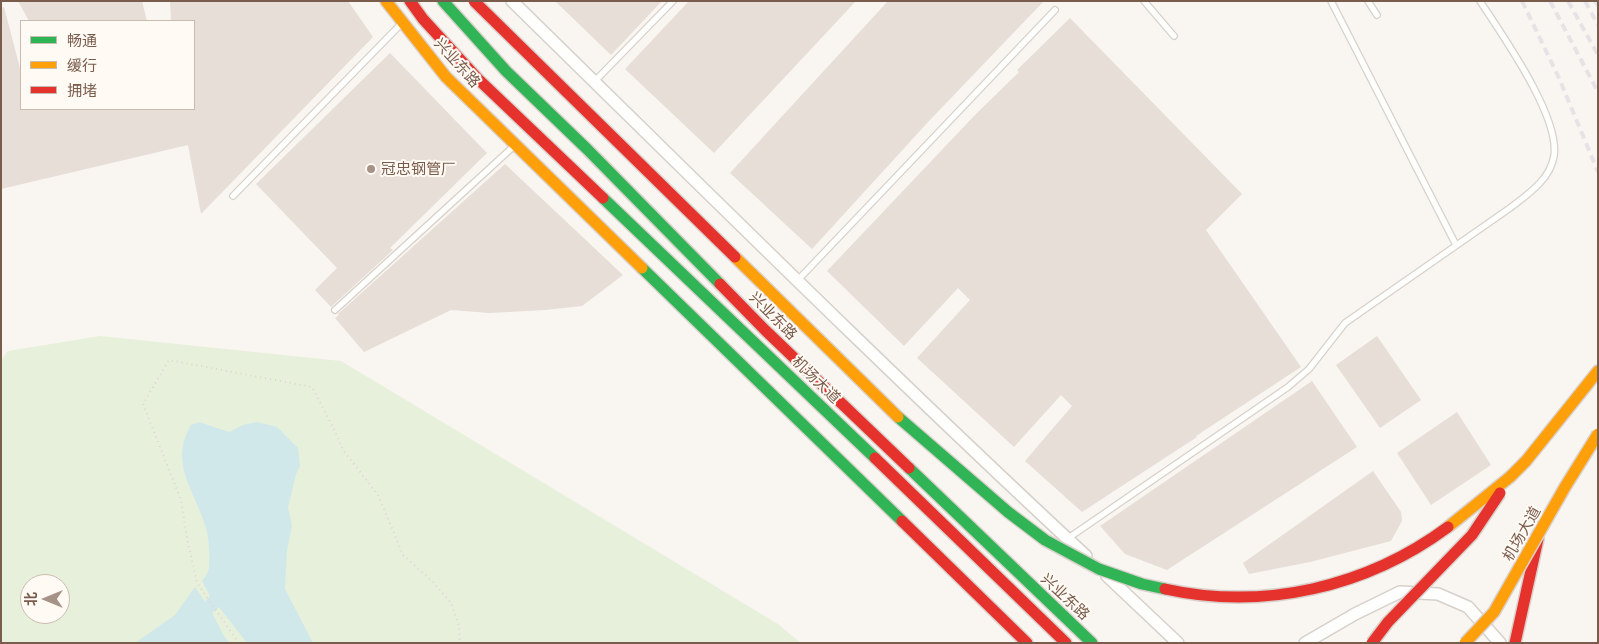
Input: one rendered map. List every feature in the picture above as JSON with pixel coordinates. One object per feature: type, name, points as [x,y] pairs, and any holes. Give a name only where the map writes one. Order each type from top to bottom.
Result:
[{"type":"main road","name":"兴业东路","points":[[386,1],[446,77],[1027,643]]},
{"type":"main road","name":"机场大道","points":[[410,1],[423,19],[478,78],[1066,643]]},
{"type":"main road","name":"兴业东路","points":[[443,1],[506,72],[587,149],[765,330],[1092,643]]},
{"type":"main road","points":[[474,1],[882,402],[1025,525],[1059,548],[1114,576],[1178,594],[1213,598],[1250,598],[1305,592],[1340,583],[1377,569],[1434,538],[1510,477],[1526,461],[1598,371]]},
{"type":"main road","name":"机场大道","points":[[1465,643],[1494,612],[1565,487],[1598,434]]},
{"type":"main road","points":[[1372,643],[1388,622],[1472,535],[1510,477]]},
{"type":"main road","points":[[1515,643],[1538,536]]},
{"type":"street","points":[[512,1],[797,280],[1178,643]]},
{"type":"street","points":[[1305,643],[1355,614],[1400,592],[1438,594],[1468,607],[1500,643]]},
{"type":"lane","points":[[594,82],[673,1]]},
{"type":"lane","points":[[1144,1],[1174,36]]},
{"type":"lane","points":[[1331,1],[1456,245]]},
{"type":"lane","points":[[1368,1],[1377,14]]},
{"type":"lane","points":[[1067,539],[1288,387],[1309,369],[1345,324],[1510,208],[1542,181],[1554,158],[1554,144],[1550,125],[1535,90],[1480,1]]},
{"type":"lane","points":[[797,280],[1055,10]]},
{"type":"lane","points":[[233,196],[403,22]]},
{"type":"lane","points":[[335,310],[515,144]]},
{"type":"path","points":[[239,643],[197,584],[181,500],[143,404],[169,360],[312,387],[343,450],[378,495],[403,555],[433,582],[451,603],[459,626],[460,643]]},
{"type":"green space","points":[[100,336],[341,361],[778,624],[801,643],[1,643],[1,360],[8,351]]},
{"type":"water","points":[[199,422],[229,432],[243,425],[257,422],[277,427],[298,448],[300,466],[296,474],[288,507],[292,526],[287,550],[285,589],[313,643],[247,643],[219,607],[212,613],[224,636],[230,643],[135,643],[175,615],[195,587],[205,602],[210,596],[202,581],[209,569],[209,541],[202,515],[186,478],[182,452],[191,425]]},
{"type":"building","points":[[18,1],[142,1],[147,20],[28,20]]},
{"type":"building","points":[[170,1],[348,1],[373,37],[201,214],[188,145],[1,189],[1,8],[4,7],[20,68],[20,110],[195,110],[195,20],[171,20]]},
{"type":"building","points":[[555,1],[662,1],[611,55]]},
{"type":"building","points":[[689,1],[856,1],[714,153],[625,69]]},
{"type":"building","points":[[888,1],[1044,1],[929,121],[812,249],[730,173]]},
{"type":"building","points":[[1070,18],[1242,194],[1206,230],[1301,367],[1082,512],[1025,461],[1072,406],[1061,395],[1014,447],[917,358],[970,300],[958,288],[904,346],[827,271],[974,116],[1019,72],[1017,70]]},
{"type":"building","name":"冠忠钢管厂","points":[[390,53],[487,153],[390,248],[393,250],[331,307],[315,290],[337,268],[256,184]]},
{"type":"building","points":[[505,164],[623,275],[582,306],[490,313],[451,310],[364,352],[335,318],[338,314]]},
{"type":"building","points":[[1377,336],[1421,400],[1380,428],[1336,365]]},
{"type":"building","points":[[1312,381],[1357,447],[1167,570],[1125,554],[1100,526]]},
{"type":"building","points":[[1457,412],[1491,465],[1431,505],[1397,453]]},
{"type":"building","points":[[1373,471],[1401,512],[1402,521],[1391,541],[1310,562],[1249,574],[1243,563]]},
{"type":"railway","points":[[1522,1],[1559,78],[1598,172]]},
{"type":"railway","points":[[1550,1],[1598,92]]},
{"type":"railway","points":[[1568,1],[1598,55]]},
{"type":"railway","points":[[1585,1],[1598,25]]},
{"type":"railway","points":[[1595,1],[1598,6]]},
{"type":"traffic: fast","points":[[443,1],[506,71],[587,149],[720,284]]},
{"type":"traffic: fast","points":[[603,198],[875,458]]},
{"type":"traffic: fast","points":[[642,268],[902,521]]},
{"type":"traffic: fast","points":[[898,417],[1008,512],[1045,540],[1099,569],[1142,584],[1165,589]]},
{"type":"traffic: fast","points":[[909,468],[1092,643]]},
{"type":"traffic: slow","points":[[386,1],[446,77],[642,268]]},
{"type":"traffic: slow","points":[[735,257],[898,417]]},
{"type":"traffic: slow","points":[[1510,477],[1526,461],[1598,371]]},
{"type":"traffic: slow","points":[[1465,643],[1494,612],[1565,487],[1598,434]]},
{"type":"traffic: slow","points":[[1448,527],[1510,477]]},
{"type":"traffic: jam","points":[[410,1],[423,19],[478,79],[603,198]]},
{"type":"traffic: jam","points":[[474,1],[735,257]]},
{"type":"traffic: jam","points":[[720,284],[765,330],[909,468]]},
{"type":"traffic: jam","points":[[875,458],[1066,643]]},
{"type":"traffic: jam","points":[[1372,643],[1388,622],[1472,535],[1500,493]]},
{"type":"traffic: jam","points":[[902,521],[1027,643]]},
{"type":"traffic: jam","points":[[1165,589],[1202,595],[1240,597],[1277,595],[1313,589],[1349,579],[1384,565],[1417,548],[1448,527]]},
{"type":"traffic: jam","points":[[1515,643],[1538,539]]},
{"type":"place","name":"冠忠钢管厂","points":[[371,169]]}]
